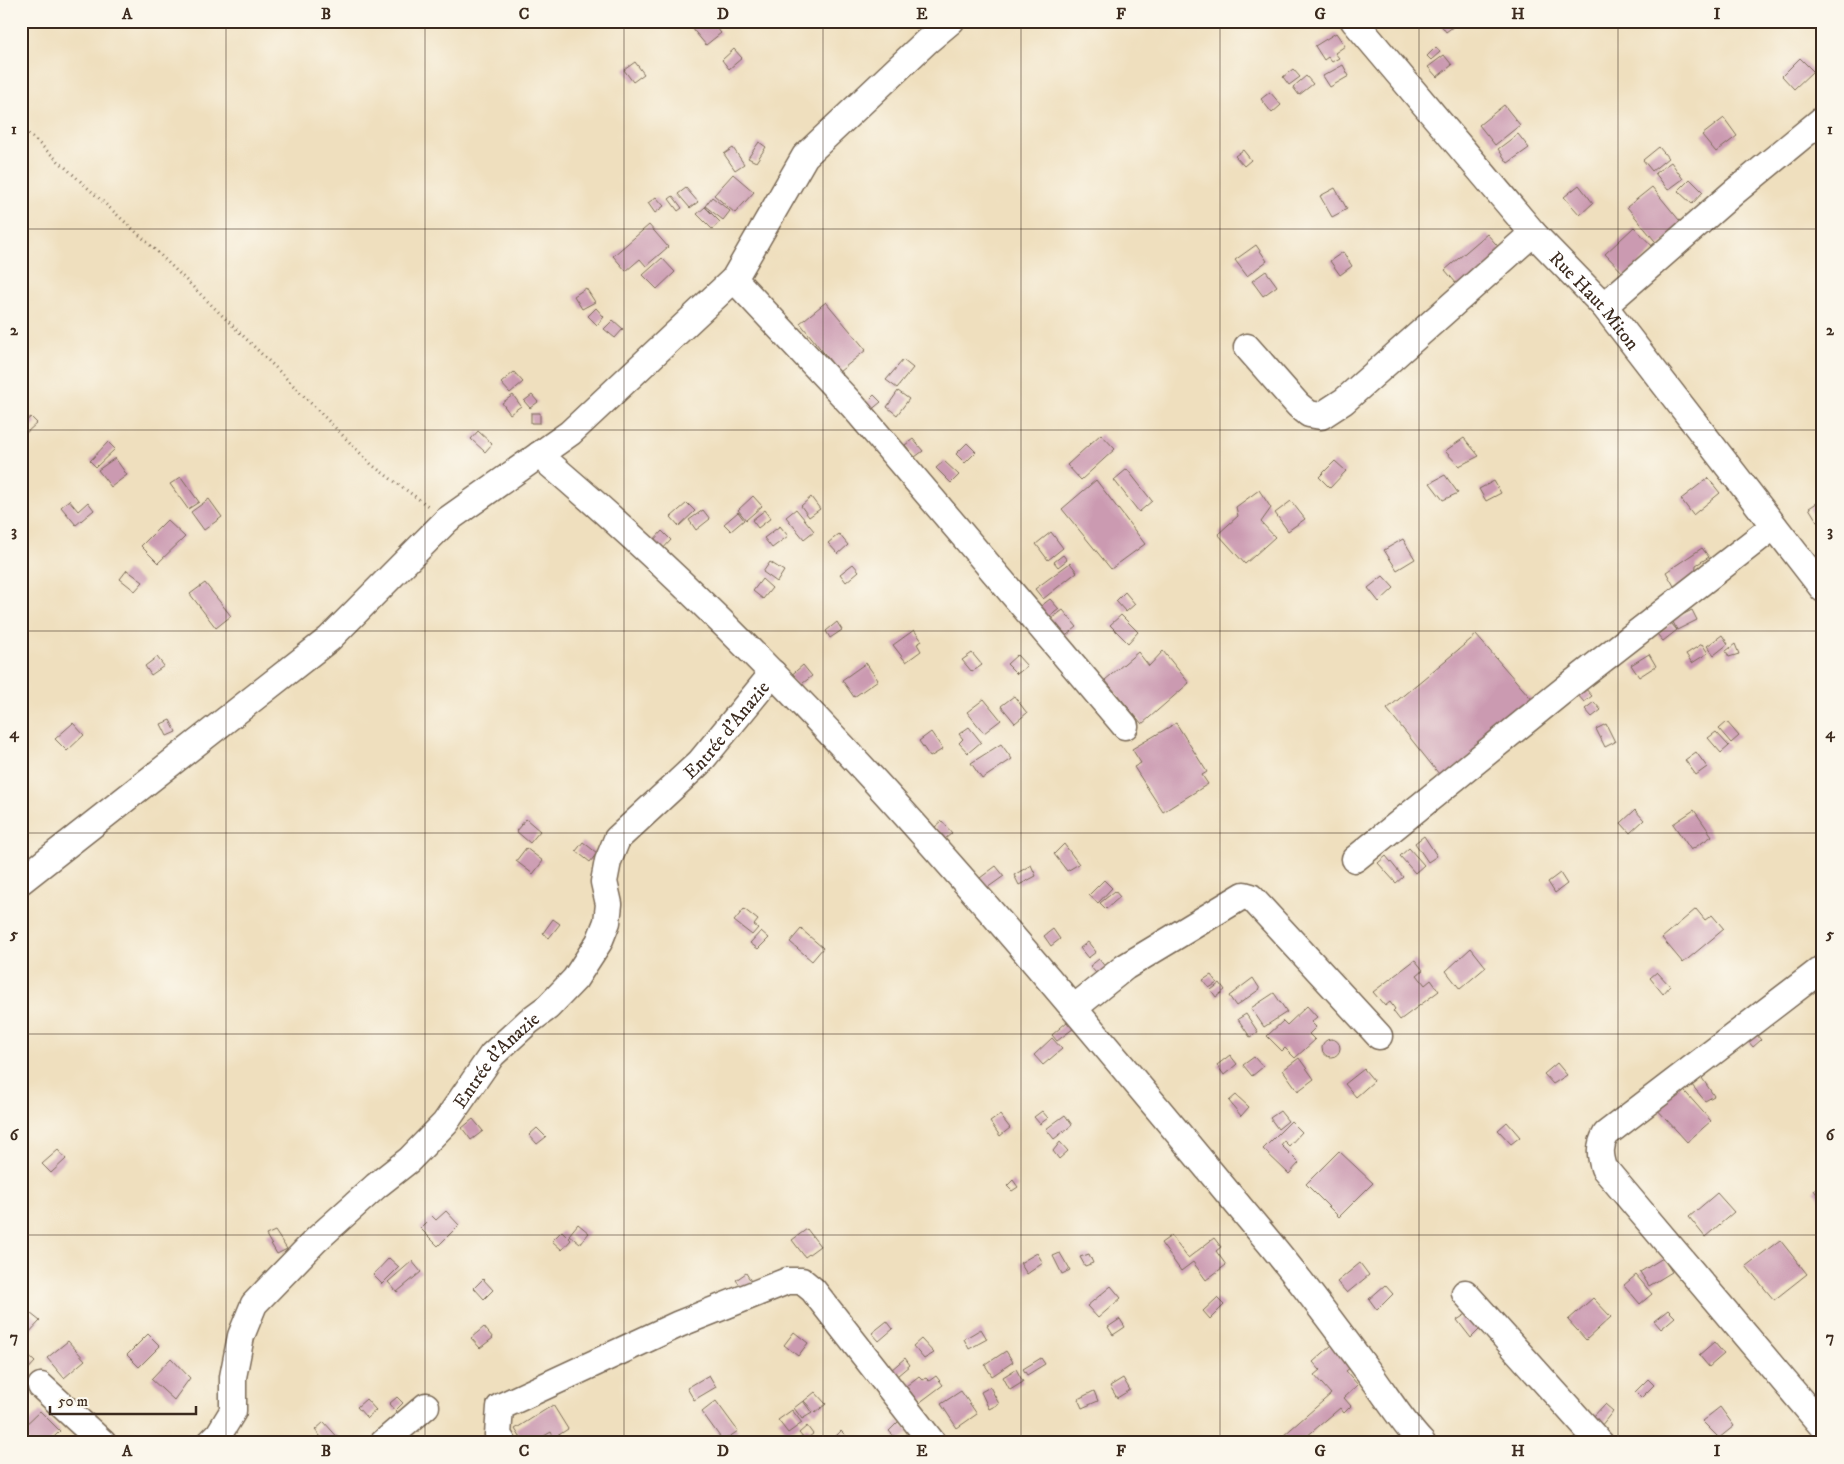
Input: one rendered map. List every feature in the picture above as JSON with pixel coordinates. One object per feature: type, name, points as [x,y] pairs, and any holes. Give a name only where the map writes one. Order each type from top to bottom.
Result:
[{"type":"street","points":[[21,881],[330,639],[446,520],[570,433],[734,279],[806,156],[926,42],[952,21]]},
{"type":"street","name":"Rue Haut Miton","points":[[1354,21],[1533,233],[1604,306],[1823,589]]},
{"type":"street","points":[[1604,306],[1733,193],[1823,119]]},
{"type":"street","points":[[1246,347],[1298,405],[1309,414],[1321,416],[1344,401],[1533,233]]},
{"type":"street","points":[[734,279],[853,406],[1125,726]]},
{"type":"street","points":[[539,455],[602,508],[707,607],[864,768],[1074,1008],[1303,1283],[1415,1440]]},
{"type":"street","points":[[1355,860],[1570,685],[1774,526]]},
{"type":"street","name":"Entrée d'Anazie","points":[[210,1443],[219,1434],[233,1411],[234,1369],[241,1336],[254,1304],[316,1240],[421,1147],[445,1123],[492,1055],[529,1021],[548,1007],[575,979],[598,942],[606,922],[609,904],[604,882],[608,861],[617,839],[700,762],[773,673]]},
{"type":"street","points":[[1074,1008],[1124,967],[1244,895],[1248,895],[1252,897],[1379,1036]]},
{"type":"street","points":[[1823,968],[1606,1134],[1601,1143],[1601,1158],[1604,1168],[1823,1427]]},
{"type":"street","points":[[503,1443],[498,1436],[500,1407],[679,1324],[787,1281],[802,1281],[813,1290],[932,1442]]},
{"type":"street","points":[[1465,1293],[1600,1443]]},
{"type":"street","points":[[41,1386],[103,1443]]},
{"type":"street","points":[[383,1443],[426,1406]]},
{"type":"path","points":[[21,127],[147,242],[372,465],[446,520]]},
{"type":"building","points":[[686,21],[711,21],[721,33],[706,45]]},
{"type":"building","points":[[1438,21],[1450,21],[1454,26],[1446,32]]},
{"type":"building","points":[[1336,33],[1345,46],[1335,53],[1339,58],[1332,62],[1328,57],[1324,60],[1315,46]]},
{"type":"building","points":[[1436,47],[1440,52],[1431,60],[1427,56]]},
{"type":"building","points":[[734,49],[742,58],[729,69],[722,60]]},
{"type":"building","points":[[1444,55],[1452,65],[1437,77],[1428,67]]},
{"type":"building","points":[[1800,58],[1813,71],[1794,89],[1782,76]]},
{"type":"building","points":[[635,62],[644,74],[633,82],[624,70]]},
{"type":"building","points":[[1343,65],[1349,76],[1330,87],[1323,76]]},
{"type":"building","points":[[1293,69],[1300,77],[1289,85],[1283,77]]},
{"type":"building","points":[[1306,76],[1313,84],[1299,95],[1293,87]]},
{"type":"building","points":[[1270,92],[1281,105],[1272,113],[1261,99]]},
{"type":"building","points":[[1504,105],[1520,125],[1495,145],[1479,125]]},
{"type":"building","points":[[1724,118],[1737,136],[1716,152],[1702,135]]},
{"type":"building","points":[[1518,134],[1529,148],[1508,163],[1498,149]]},
{"type":"building","points":[[759,142],[766,147],[756,162],[748,158]]},
{"type":"building","points":[[1659,147],[1668,158],[1652,171],[1643,160]]},
{"type":"building","points":[[733,148],[744,164],[735,170],[724,154]]},
{"type":"building","points":[[1243,150],[1251,160],[1244,166],[1235,156]]},
{"type":"building","points":[[1671,162],[1683,179],[1668,190],[1655,173]]},
{"type":"building","points":[[733,174],[754,192],[735,213],[714,195]]},
{"type":"building","points":[[1690,179],[1703,192],[1692,204],[1678,191]]},
{"type":"building","points":[[1579,185],[1593,203],[1580,215],[1564,197]]},
{"type":"building","points":[[1652,187],[1684,226],[1659,246],[1627,207]]},
{"type":"building","points":[[686,188],[698,202],[690,208],[678,194]]},
{"type":"building","points":[[1335,188],[1347,209],[1332,217],[1320,196]]},
{"type":"building","points":[[673,196],[682,208],[678,211],[669,199]]},
{"type":"building","points":[[656,197],[664,206],[655,213],[648,203]]},
{"type":"building","points":[[712,197],[730,211],[723,220],[705,206]]},
{"type":"building","points":[[705,207],[720,222],[712,229],[697,214]]},
{"type":"building","points":[[649,225],[668,247],[646,266],[640,259],[626,271],[613,256]]},
{"type":"building","points":[[1634,227],[1655,249],[1626,276],[1605,254]]},
{"type":"building","points":[[1487,234],[1504,253],[1462,290],[1445,270]]},
{"type":"building","points":[[1256,245],[1267,261],[1247,276],[1235,260]]},
{"type":"building","points":[[1343,252],[1352,266],[1340,275],[1330,261]]},
{"type":"building","points":[[662,258],[675,272],[657,289],[643,275]]},
{"type":"building","points":[[1266,271],[1277,286],[1263,296],[1252,281]]},
{"type":"building","points":[[586,288],[595,302],[582,309],[574,296]]},
{"type":"building","points":[[826,302],[866,350],[839,372],[800,323]]},
{"type":"building","points":[[596,308],[604,317],[597,325],[588,316]]},
{"type":"building","points":[[613,320],[623,329],[615,338],[604,329]]},
{"type":"building","points":[[903,360],[913,368],[897,388],[886,380]]},
{"type":"building","points":[[514,372],[523,382],[510,393],[501,383]]},
{"type":"building","points":[[898,391],[909,399],[897,415],[887,407]]},
{"type":"building","points":[[513,395],[521,406],[510,414],[502,403]]},
{"type":"building","points":[[532,395],[538,402],[530,408],[524,401]]},
{"type":"building","points":[[874,395],[881,402],[870,411],[864,405]]},
{"type":"building","points":[[531,413],[540,413],[540,423],[531,423]]},
{"type":"building","points":[[31,417],[37,423],[26,433],[21,428],[21,425]]},
{"type":"building","points":[[478,431],[492,444],[485,452],[471,439]]},
{"type":"building","points":[[1101,434],[1115,449],[1081,480],[1067,465]]},
{"type":"building","points":[[1464,438],[1479,456],[1459,466],[1445,451]]},
{"type":"building","points":[[913,439],[923,451],[915,457],[905,445]]},
{"type":"building","points":[[108,442],[115,449],[96,467],[90,461]]},
{"type":"building","points":[[967,443],[976,452],[965,463],[956,454]]},
{"type":"building","points":[[115,458],[127,475],[111,487],[98,470]]},
{"type":"building","points":[[944,461],[959,475],[951,483],[936,468]]},
{"type":"building","points":[[1335,461],[1346,471],[1330,488],[1319,477]]},
{"type":"building","points":[[1127,469],[1152,501],[1139,512],[1114,480]]},
{"type":"building","points":[[1445,475],[1458,493],[1443,500],[1430,483]]},
{"type":"building","points":[[181,477],[199,502],[188,509],[170,484]]},
{"type":"building","points":[[1708,478],[1720,493],[1693,515],[1681,499]]},
{"type":"building","points":[[1096,480],[1145,544],[1111,569],[1062,509]]},
{"type":"building","points":[[1494,481],[1501,493],[1486,501],[1479,489]]},
{"type":"building","points":[[1259,490],[1271,508],[1261,522],[1275,537],[1245,564],[1218,534],[1238,516],[1236,507]]},
{"type":"building","points":[[753,496],[762,506],[746,520],[738,510]]},
{"type":"building","points":[[811,497],[820,509],[809,517],[801,506]]},
{"type":"building","points":[[209,499],[222,517],[204,530],[191,512]]},
{"type":"building","points":[[1823,499],[1823,525],[1820,526],[1809,508]]},
{"type":"building","points":[[69,500],[78,511],[88,502],[94,510],[76,525],[61,507]]},
{"type":"building","points":[[1291,501],[1305,519],[1288,531],[1275,513]]},
{"type":"building","points":[[687,503],[695,511],[679,526],[671,517]]},
{"type":"building","points":[[796,509],[814,531],[804,539],[786,517]]},
{"type":"building","points":[[703,510],[710,519],[696,530],[689,520]]},
{"type":"building","points":[[765,510],[771,518],[758,528],[752,520]]},
{"type":"building","points":[[738,512],[744,520],[731,531],[724,524]]},
{"type":"building","points":[[167,520],[185,537],[158,563],[141,546]]},
{"type":"building","points":[[780,526],[788,536],[772,548],[764,538]]},
{"type":"building","points":[[662,531],[671,540],[660,552],[651,543]]},
{"type":"building","points":[[1051,532],[1063,548],[1048,560],[1036,544]]},
{"type":"building","points":[[839,534],[848,545],[838,554],[828,543]]},
{"type":"building","points":[[1403,539],[1415,559],[1397,570],[1384,550]]},
{"type":"building","points":[[1702,548],[1709,557],[1696,565],[1694,586],[1678,593],[1666,572]]},
{"type":"building","points":[[1063,555],[1067,560],[1058,567],[1054,562]]},
{"type":"building","points":[[770,562],[784,571],[777,582],[763,572]]},
{"type":"building","points":[[1070,563],[1077,572],[1043,599],[1035,589]]},
{"type":"building","points":[[853,564],[859,571],[846,582],[840,574]]},
{"type":"building","points":[[127,570],[143,582],[135,591],[120,579]]},
{"type":"building","points":[[1383,576],[1394,588],[1379,602],[1368,588]]},
{"type":"building","points":[[762,579],[772,588],[763,599],[753,591]]},
{"type":"building","points":[[205,583],[231,616],[216,628],[190,594]]},
{"type":"building","points":[[1125,592],[1135,604],[1126,612],[1116,601]]},
{"type":"building","points":[[1050,599],[1059,609],[1044,621],[1036,610]]},
{"type":"building","points":[[1063,610],[1077,627],[1062,639],[1048,621]]},
{"type":"building","points":[[1692,610],[1697,620],[1677,630],[1672,620]]},
{"type":"building","points":[[1121,615],[1138,632],[1128,643],[1110,625]]},
{"type":"building","points":[[837,622],[842,630],[830,638],[826,631]]},
{"type":"building","points":[[1671,623],[1677,630],[1663,641],[1657,634]]},
{"type":"building","points":[[914,630],[922,641],[917,644],[921,651],[906,662],[893,645]]},
{"type":"building","points":[[1476,635],[1535,703],[1443,779],[1387,709]]},
{"type":"building","points":[[1722,635],[1728,644],[1714,655],[1707,646]]},
{"type":"building","points":[[1702,644],[1708,653],[1692,663],[1686,654]]},
{"type":"building","points":[[1735,644],[1739,654],[1729,657],[1726,651]]},
{"type":"building","points":[[1163,651],[1189,683],[1142,724],[1105,680],[1138,652],[1149,666]]},
{"type":"building","points":[[972,653],[982,665],[972,672],[962,660]]},
{"type":"building","points":[[1649,654],[1656,666],[1639,677],[1631,665]]},
{"type":"building","points":[[1017,655],[1027,666],[1017,674],[1007,664]]},
{"type":"building","points":[[157,657],[164,666],[151,675],[145,666]]},
{"type":"building","points":[[866,663],[878,680],[854,697],[842,680]]},
{"type":"building","points":[[803,665],[812,676],[798,687],[789,677]]},
{"type":"building","points":[[1584,687],[1592,696],[1584,702],[1577,694]]},
{"type":"building","points":[[1014,696],[1027,713],[1015,723],[1001,706]]},
{"type":"building","points":[[984,699],[1001,720],[984,733],[967,712]]},
{"type":"building","points":[[1594,702],[1601,710],[1592,717],[1585,709]]},
{"type":"building","points":[[170,720],[176,732],[167,736],[161,724]]},
{"type":"building","points":[[1727,722],[1739,736],[1731,743],[1719,729]]},
{"type":"building","points":[[73,723],[84,735],[67,751],[55,739]]},
{"type":"building","points":[[1176,723],[1207,772],[1202,775],[1208,784],[1163,812],[1134,767],[1141,763],[1132,749]]},
{"type":"building","points":[[1606,724],[1615,742],[1605,747],[1596,729]]},
{"type":"building","points":[[969,727],[981,742],[968,753],[959,743],[963,739],[959,734]]},
{"type":"building","points":[[931,732],[943,749],[930,757],[919,741]]},
{"type":"building","points":[[1716,732],[1729,746],[1721,753],[1708,738]]},
{"type":"building","points":[[1001,744],[1012,759],[982,779],[971,763]]},
{"type":"building","points":[[1696,752],[1707,767],[1696,775],[1685,760]]},
{"type":"building","points":[[1635,810],[1644,820],[1630,833],[1621,823]]},
{"type":"building","points":[[1694,810],[1712,836],[1691,850],[1673,824]]},
{"type":"building","points":[[526,819],[540,831],[530,843],[516,831]]},
{"type":"building","points":[[942,821],[952,833],[945,839],[935,827]]},
{"type":"building","points":[[1424,836],[1437,856],[1428,862],[1415,843]]},
{"type":"building","points":[[583,842],[597,853],[590,862],[576,851]]},
{"type":"building","points":[[1064,844],[1079,864],[1067,871],[1054,854]]},
{"type":"building","points":[[526,848],[543,861],[533,874],[516,861]]},
{"type":"building","points":[[1409,848],[1424,865],[1415,873],[1400,856]]},
{"type":"building","points":[[1386,856],[1403,877],[1396,883],[1378,863]]},
{"type":"building","points":[[1031,865],[1036,876],[1019,885],[1014,875]]},
{"type":"building","points":[[996,866],[1004,876],[987,888],[980,878]]},
{"type":"building","points":[[1560,873],[1567,884],[1555,893],[1548,882]]},
{"type":"building","points":[[1104,880],[1112,888],[1098,903],[1089,895]]},
{"type":"building","points":[[1115,891],[1120,897],[1106,909],[1100,903]]},
{"type":"building","points":[[744,909],[758,920],[754,925],[758,928],[752,935],[734,921]]},
{"type":"building","points":[[1696,909],[1705,920],[1712,915],[1724,929],[1683,963],[1662,938]]},
{"type":"building","points":[[553,919],[560,924],[549,938],[543,933]]},
{"type":"building","points":[[801,929],[823,948],[812,961],[790,942]]},
{"type":"building","points":[[1053,929],[1060,939],[1051,946],[1044,936]]},
{"type":"building","points":[[761,931],[769,938],[758,949],[750,943]]},
{"type":"building","points":[[1088,942],[1096,952],[1088,958],[1080,948]]},
{"type":"building","points":[[1471,948],[1486,967],[1460,989],[1446,971]]},
{"type":"building","points":[[1099,959],[1109,972],[1101,979],[1090,966]]},
{"type":"building","points":[[1415,960],[1423,970],[1417,975],[1425,985],[1431,980],[1439,991],[1400,1020],[1393,1011],[1395,1009],[1390,1002],[1385,1006],[1373,992]]},
{"type":"building","points":[[1657,972],[1670,986],[1663,994],[1650,978]]},
{"type":"building","points":[[1211,975],[1217,983],[1209,988],[1203,980]]},
{"type":"building","points":[[1253,978],[1260,989],[1236,1006],[1229,996]]},
{"type":"building","points":[[1220,983],[1225,990],[1216,997],[1211,990]]},
{"type":"building","points":[[1274,993],[1287,1012],[1264,1027],[1251,1008]]},
{"type":"building","points":[[1307,1006],[1317,1017],[1311,1022],[1316,1027],[1309,1034],[1315,1040],[1295,1058],[1285,1048],[1282,1051],[1267,1036],[1283,1021],[1287,1025]]},
{"type":"building","points":[[1246,1014],[1258,1032],[1250,1037],[1238,1019]]},
{"type":"building","points":[[1068,1021],[1074,1028],[1057,1041],[1052,1035]]},
{"type":"building","points":[[1756,1034],[1761,1040],[1753,1047],[1748,1041]]},
{"type":"building","points":[[1052,1038],[1062,1049],[1043,1065],[1034,1055]]},
{"type":"building","points":[[1331,1039],[1337,1042],[1340,1048],[1337,1054],[1331,1057],[1325,1054],[1322,1048],[1325,1042]]},
{"type":"building","points":[[1230,1055],[1237,1064],[1224,1075],[1217,1065]]},
{"type":"building","points":[[1254,1057],[1263,1067],[1252,1076],[1243,1065]]},
{"type":"building","points":[[1299,1058],[1314,1079],[1298,1091],[1283,1070]]},
{"type":"building","points":[[1557,1063],[1567,1075],[1553,1084],[1544,1074]]},
{"type":"building","points":[[1364,1069],[1374,1081],[1356,1097],[1345,1084]]},
{"type":"building","points":[[1702,1078],[1714,1096],[1705,1101],[1691,1084]]},
{"type":"building","points":[[1679,1085],[1711,1121],[1687,1142],[1655,1107]]},
{"type":"building","points":[[1236,1095],[1249,1107],[1241,1116],[1229,1101]]},
{"type":"building","points":[[1042,1111],[1048,1118],[1040,1124],[1034,1117]]},
{"type":"building","points":[[1280,1111],[1288,1121],[1278,1129],[1270,1118]]},
{"type":"building","points":[[1000,1115],[1010,1128],[1000,1136],[990,1122]]},
{"type":"building","points":[[1065,1115],[1072,1125],[1054,1139],[1046,1129]]},
{"type":"building","points":[[473,1119],[483,1131],[471,1140],[462,1128]]},
{"type":"building","points":[[1291,1121],[1302,1132],[1289,1146],[1284,1141],[1281,1145],[1299,1163],[1289,1174],[1263,1149]]},
{"type":"building","points":[[1507,1122],[1520,1137],[1511,1144],[1498,1130]]},
{"type":"building","points":[[537,1128],[546,1137],[537,1144],[529,1135]]},
{"type":"building","points":[[1060,1142],[1068,1151],[1059,1159],[1053,1151]]},
{"type":"building","points":[[58,1150],[66,1159],[51,1173],[42,1164]]},
{"type":"building","points":[[1339,1151],[1373,1183],[1339,1217],[1306,1184]]},
{"type":"building","points":[[1013,1180],[1018,1187],[1012,1191],[1007,1186]]},
{"type":"building","points":[[1823,1185],[1823,1204],[1814,1190]]},
{"type":"building","points":[[1717,1193],[1734,1212],[1705,1237],[1689,1217]]},
{"type":"building","points":[[446,1211],[459,1225],[438,1246],[420,1228],[432,1216],[436,1220]]},
{"type":"building","points":[[578,1224],[589,1233],[580,1244],[569,1235]]},
{"type":"building","points":[[807,1229],[820,1246],[805,1257],[792,1240]]},
{"type":"building","points":[[275,1231],[287,1249],[277,1254],[266,1235]]},
{"type":"building","points":[[562,1231],[571,1240],[562,1250],[552,1241]]},
{"type":"building","points":[[1171,1236],[1188,1258],[1214,1238],[1221,1247],[1216,1251],[1226,1265],[1206,1280],[1193,1262],[1181,1271],[1161,1243]]},
{"type":"building","points":[[1780,1240],[1807,1274],[1774,1300],[1746,1266]]},
{"type":"building","points":[[1037,1253],[1043,1263],[1027,1274],[1020,1263]]},
{"type":"building","points":[[1060,1253],[1070,1270],[1062,1274],[1053,1256]]},
{"type":"building","points":[[1089,1254],[1093,1263],[1085,1266],[1080,1257]]},
{"type":"building","points":[[389,1258],[399,1267],[382,1284],[373,1275]]},
{"type":"building","points":[[1663,1258],[1672,1272],[1649,1286],[1640,1272]]},
{"type":"building","points":[[412,1261],[421,1272],[397,1292],[388,1282]]},
{"type":"building","points":[[1360,1263],[1369,1275],[1347,1293],[1337,1282]]},
{"type":"building","points":[[746,1273],[752,1283],[743,1289],[736,1280]]},
{"type":"building","points":[[1636,1275],[1652,1294],[1640,1304],[1624,1285]]},
{"type":"building","points":[[483,1279],[493,1290],[484,1299],[474,1288]]},
{"type":"building","points":[[1385,1285],[1393,1294],[1377,1310],[1369,1299]]},
{"type":"building","points":[[1111,1286],[1121,1298],[1098,1318],[1087,1306]]},
{"type":"building","points":[[1217,1298],[1224,1305],[1210,1319],[1203,1311]]},
{"type":"building","points":[[1593,1298],[1611,1317],[1586,1340],[1568,1320]]},
{"type":"building","points":[[21,1306],[40,1321],[25,1337],[21,1334]]},
{"type":"building","points":[[1668,1310],[1675,1317],[1661,1329],[1654,1321]]},
{"type":"building","points":[[1468,1313],[1481,1328],[1471,1338],[1457,1320]]},
{"type":"building","points":[[1120,1319],[1125,1327],[1113,1335],[1108,1327]]},
{"type":"building","points":[[887,1321],[893,1329],[879,1341],[872,1333]]},
{"type":"building","points":[[484,1327],[493,1338],[480,1348],[471,1338]]},
{"type":"building","points":[[981,1329],[987,1339],[969,1349],[964,1339]]},
{"type":"building","points":[[794,1332],[808,1343],[798,1356],[784,1345]]},
{"type":"building","points":[[148,1334],[160,1346],[139,1367],[127,1355]]},
{"type":"building","points":[[921,1339],[934,1353],[924,1359],[913,1346]]},
{"type":"building","points":[[68,1341],[85,1360],[64,1378],[47,1358]]},
{"type":"building","points":[[1714,1342],[1724,1354],[1709,1367],[1699,1355]]},
{"type":"building","points":[[1332,1345],[1351,1367],[1346,1371],[1358,1385],[1344,1398],[1351,1406],[1344,1413],[1340,1408],[1299,1443],[1275,1443],[1331,1394],[1314,1375],[1320,1370],[1313,1362]]},
{"type":"building","points":[[23,1351],[35,1362],[25,1373],[21,1370],[21,1352]]},
{"type":"building","points":[[1006,1351],[1013,1362],[992,1376],[985,1365]]},
{"type":"building","points":[[171,1358],[190,1378],[174,1400],[151,1379]]},
{"type":"building","points":[[905,1358],[910,1365],[897,1376],[891,1370]]},
{"type":"building","points":[[1041,1358],[1045,1364],[1027,1375],[1023,1369]]},
{"type":"building","points":[[1016,1369],[1023,1382],[1010,1390],[1003,1377]]},
{"type":"building","points":[[709,1375],[716,1387],[694,1400],[687,1388]]},
{"type":"building","points":[[919,1376],[923,1380],[926,1378],[929,1381],[936,1376],[943,1385],[919,1403],[906,1386]]},
{"type":"building","points":[[1123,1378],[1130,1390],[1117,1398],[1110,1386]]},
{"type":"building","points":[[1648,1379],[1654,1385],[1641,1398],[1635,1392]]},
{"type":"building","points":[[990,1387],[999,1404],[989,1409],[981,1392]]},
{"type":"building","points":[[961,1391],[977,1414],[957,1428],[941,1404]]},
{"type":"building","points":[[1094,1391],[1098,1401],[1082,1408],[1078,1399]]},
{"type":"building","points":[[815,1392],[826,1404],[815,1413],[804,1401]]},
{"type":"building","points":[[397,1397],[403,1403],[395,1411],[389,1404]]},
{"type":"building","points":[[366,1399],[376,1410],[367,1418],[357,1407]]},
{"type":"building","points":[[716,1401],[738,1431],[723,1441],[702,1412]]},
{"type":"building","points":[[803,1401],[812,1413],[802,1419],[794,1408]]},
{"type":"building","points":[[1605,1404],[1613,1411],[1601,1426],[1592,1418]]},
{"type":"building","points":[[553,1405],[568,1429],[554,1438],[551,1432],[532,1443],[524,1443],[515,1429]]},
{"type":"building","points":[[1720,1407],[1734,1426],[1719,1438],[1702,1421]]},
{"type":"building","points":[[792,1410],[802,1423],[788,1433],[778,1420]]},
{"type":"building","points":[[40,1411],[60,1431],[48,1443],[30,1443],[21,1433],[21,1429]]},
{"type":"building","points":[[899,1421],[909,1432],[899,1442],[889,1431]]},
{"type":"building","points":[[324,1422],[341,1441],[339,1443],[326,1443],[315,1430]]},
{"type":"building","points":[[807,1426],[813,1434],[805,1440],[799,1433]]},
{"type":"building","points":[[841,1431],[847,1437],[841,1443],[835,1437]]}]
